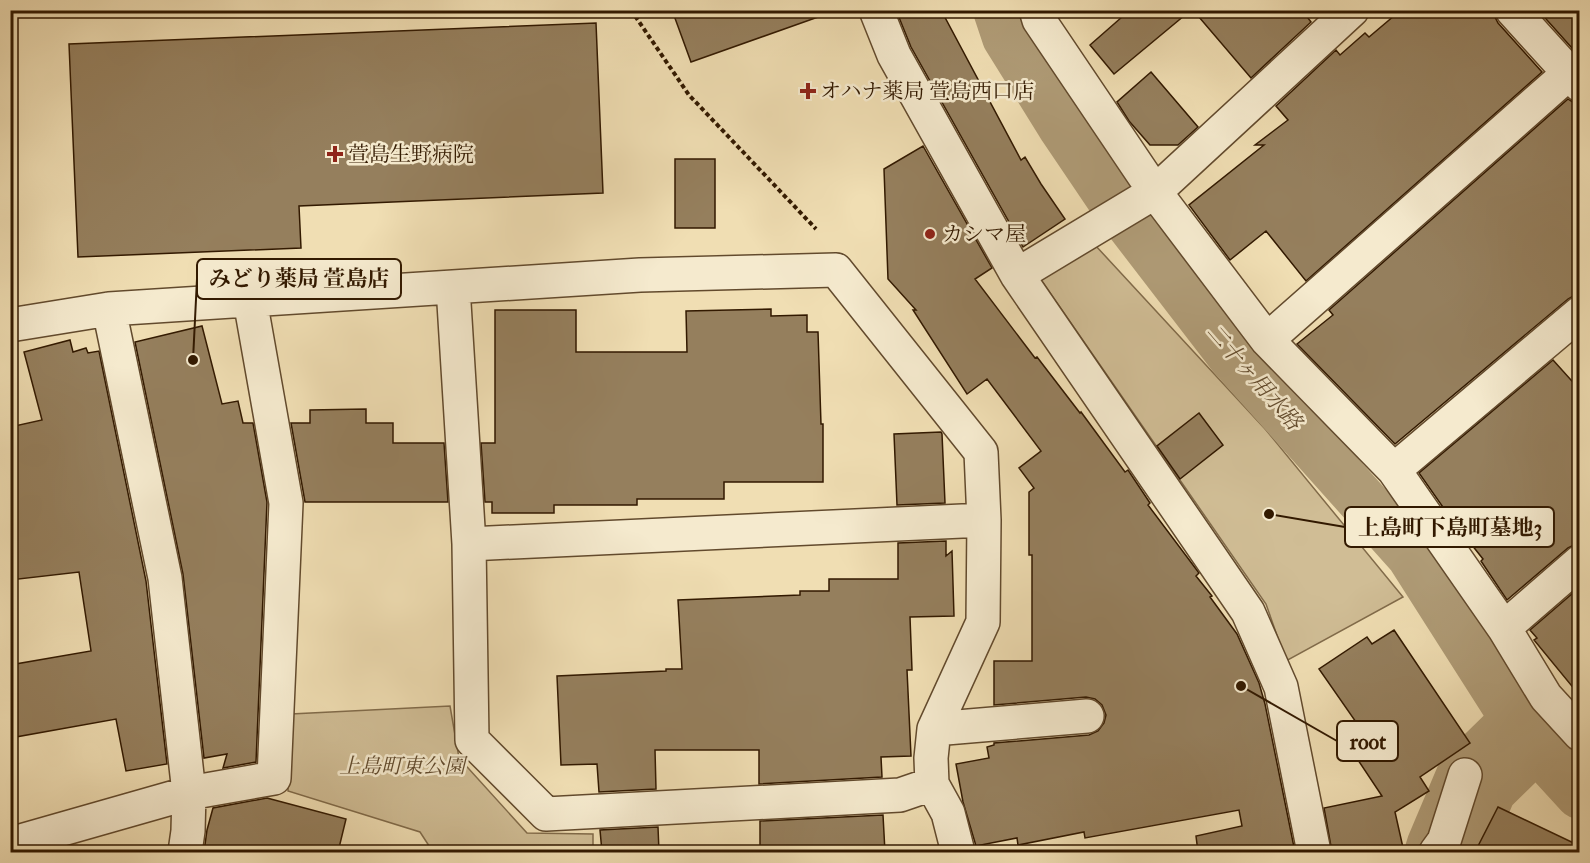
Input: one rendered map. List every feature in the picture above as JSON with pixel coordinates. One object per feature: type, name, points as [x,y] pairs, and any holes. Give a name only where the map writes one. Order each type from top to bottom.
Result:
[{"type":"street","points":[[876,10],[894,55],[1017,275],[1248,612],[1281,687],[1314,852]]},
{"type":"street","points":[[1017,275],[1155,192],[1352,10]]},
{"type":"street","points":[[1268,340],[1574,80],[1512,10]]},
{"type":"street","points":[[1042,14],[1155,192],[1268,340],[1394,470],[1504,628],[1546,697],[1580,734]]},
{"type":"street","points":[[10,325],[109,309],[640,275],[836,270],[981,452],[984,520],[983,622],[934,729],[931,758],[932,784],[948,813],[958,852]]},
{"type":"street","points":[[453,288],[469,544],[472,740],[546,814],[900,795],[932,784]]},
{"type":"street","points":[[10,844],[189,794],[274,778],[286,503],[250,300]]},
{"type":"street","points":[[109,309],[165,578],[189,794],[185,852]]},
{"type":"street","points":[[1394,470],[1580,313]]},
{"type":"street","points":[[469,544],[984,520]]},
{"type":"street","points":[[1504,628],[1580,562]]},
{"type":"street","points":[[934,729],[1087,716]]},
{"type":"street","points":[[1436,852],[1444,841],[1465,776]]},
{"type":"path","points":[[631,10],[689,95],[827,241],[836,270]]},
{"type":"green space","points":[[1095,245],[1266,430],[1403,597],[1286,661],[1266,604],[1041,280]]},
{"type":"green space","name":"上島町東公園","points":[[450,706],[459,758],[527,833],[593,834],[593,852],[433,852],[420,832],[288,791],[291,714]]},
{"type":"building","points":[[672,10],[820,10],[821,16],[691,62]]},
{"type":"building","points":[[896,10],[941,10],[1021,160],[1025,157],[1065,219],[1023,247],[911,47]]},
{"type":"building","points":[[1130,10],[1191,10],[1114,74],[1090,45]]},
{"type":"building","points":[[1193,10],[1302,10],[1311,22],[1251,78]]},
{"type":"building","points":[[1401,10],[1494,10],[1498,23],[1542,72],[1306,281],[1266,231],[1230,260],[1189,205],[1264,145],[1255,145],[1288,120],[1276,106],[1336,50],[1340,55],[1365,33],[1369,37]]},
{"type":"building","points":[[1538,10],[1580,10],[1580,57]]},
{"type":"building","name":"萱島生野病院","points":[[596,23],[603,193],[299,206],[301,248],[78,257],[69,44]]},
{"type":"building","points":[[1151,72],[1198,127],[1178,145],[1150,145],[1129,121],[1117,102]]},
{"type":"building","points":[[1568,99],[1574,103],[1580,103],[1580,292],[1568,299],[1395,444],[1297,344],[1333,315],[1329,310]]},
{"type":"building","points":[[923,146],[992,268],[975,279],[1035,358],[1037,357],[1081,412],[1125,472],[1128,470],[1150,503],[1148,505],[1199,573],[1196,576],[1237,634],[1259,683],[1265,704],[1295,852],[1198,852],[1196,836],[1242,826],[1239,810],[1085,838],[1084,832],[1018,845],[1017,838],[976,846],[963,802],[956,764],[989,758],[987,747],[994,743],[1089,735],[1098,731],[1106,715],[1102,705],[1095,699],[1086,697],[994,705],[994,661],[1032,661],[1032,555],[1029,555],[1029,492],[1034,488],[1019,468],[1041,451],[987,379],[967,394],[913,310],[916,310],[888,279],[884,169]]},
{"type":"building","points":[[675,159],[715,159],[715,228],[675,228]]},
{"type":"building","points":[[771,309],[771,316],[807,315],[807,332],[818,332],[821,424],[823,424],[823,482],[724,482],[724,499],[637,499],[637,505],[554,505],[554,513],[492,513],[492,502],[485,502],[481,443],[495,443],[495,310],[576,310],[576,352],[687,352],[686,311]]},
{"type":"building","points":[[202,326],[222,404],[238,401],[243,423],[253,423],[267,502],[256,762],[223,768],[227,754],[204,758],[183,574],[135,342]]},
{"type":"building","points":[[70,340],[73,352],[86,348],[88,353],[99,351],[146,581],[167,764],[126,771],[116,719],[10,738],[10,665],[91,651],[79,572],[10,580],[10,427],[42,420],[24,352]]},
{"type":"building","points":[[1553,360],[1580,390],[1580,544],[1568,548],[1507,600],[1481,561],[1483,559],[1419,473]]},
{"type":"building","points":[[366,409],[366,423],[393,423],[393,443],[444,443],[448,502],[305,502],[291,423],[310,423],[310,410]]},
{"type":"building","points":[[1199,413],[1223,445],[1180,479],[1157,446]]},
{"type":"building","points":[[941,432],[945,503],[897,505],[894,434]]},
{"type":"building","points":[[946,541],[946,556],[952,551],[954,616],[910,617],[912,670],[907,670],[911,756],[881,757],[882,777],[759,784],[759,750],[655,750],[656,789],[599,792],[597,764],[561,765],[557,676],[682,669],[678,600],[800,595],[800,591],[829,591],[829,579],[898,579],[898,543]]},
{"type":"building","points":[[1580,587],[1580,696],[1534,640],[1537,638],[1530,630]]},
{"type":"building","points":[[1394,630],[1470,743],[1420,777],[1429,791],[1395,812],[1404,852],[1332,852],[1324,808],[1382,796],[1340,733],[1356,722],[1319,669],[1367,637],[1372,644]]},
{"type":"building","points":[[267,798],[346,819],[338,852],[204,852],[213,808]]},
{"type":"building","points":[[1498,807],[1580,846],[1580,852],[1475,852]]},
{"type":"building","points":[[883,815],[885,852],[760,852],[760,821]]},
{"type":"building","points":[[658,827],[659,852],[602,852],[600,830]]},
{"type":"waterway","name":"二十ヶ用水路","points":[[998,10],[1007,37],[1111,198],[1231,354],[1411,555],[1525,734],[1580,794]]},
{"type":"waterway","points":[[1447,852],[1477,781],[1525,734]]},
{"type":"place","name":"オハナ薬局 萱島西口店","points":[[808,91]]},
{"type":"place","name":"萱島生野病院","points":[[335,154]]},
{"type":"place","name":"カシマ屋","points":[[930,234]]},
{"type":"place","name":"みどり薬局 萱島店","points":[[193,360]]},
{"type":"place","name":"上島町下島町墓地3","points":[[1269,514]]},
{"type":"place","name":"root","points":[[1241,686]]}]
